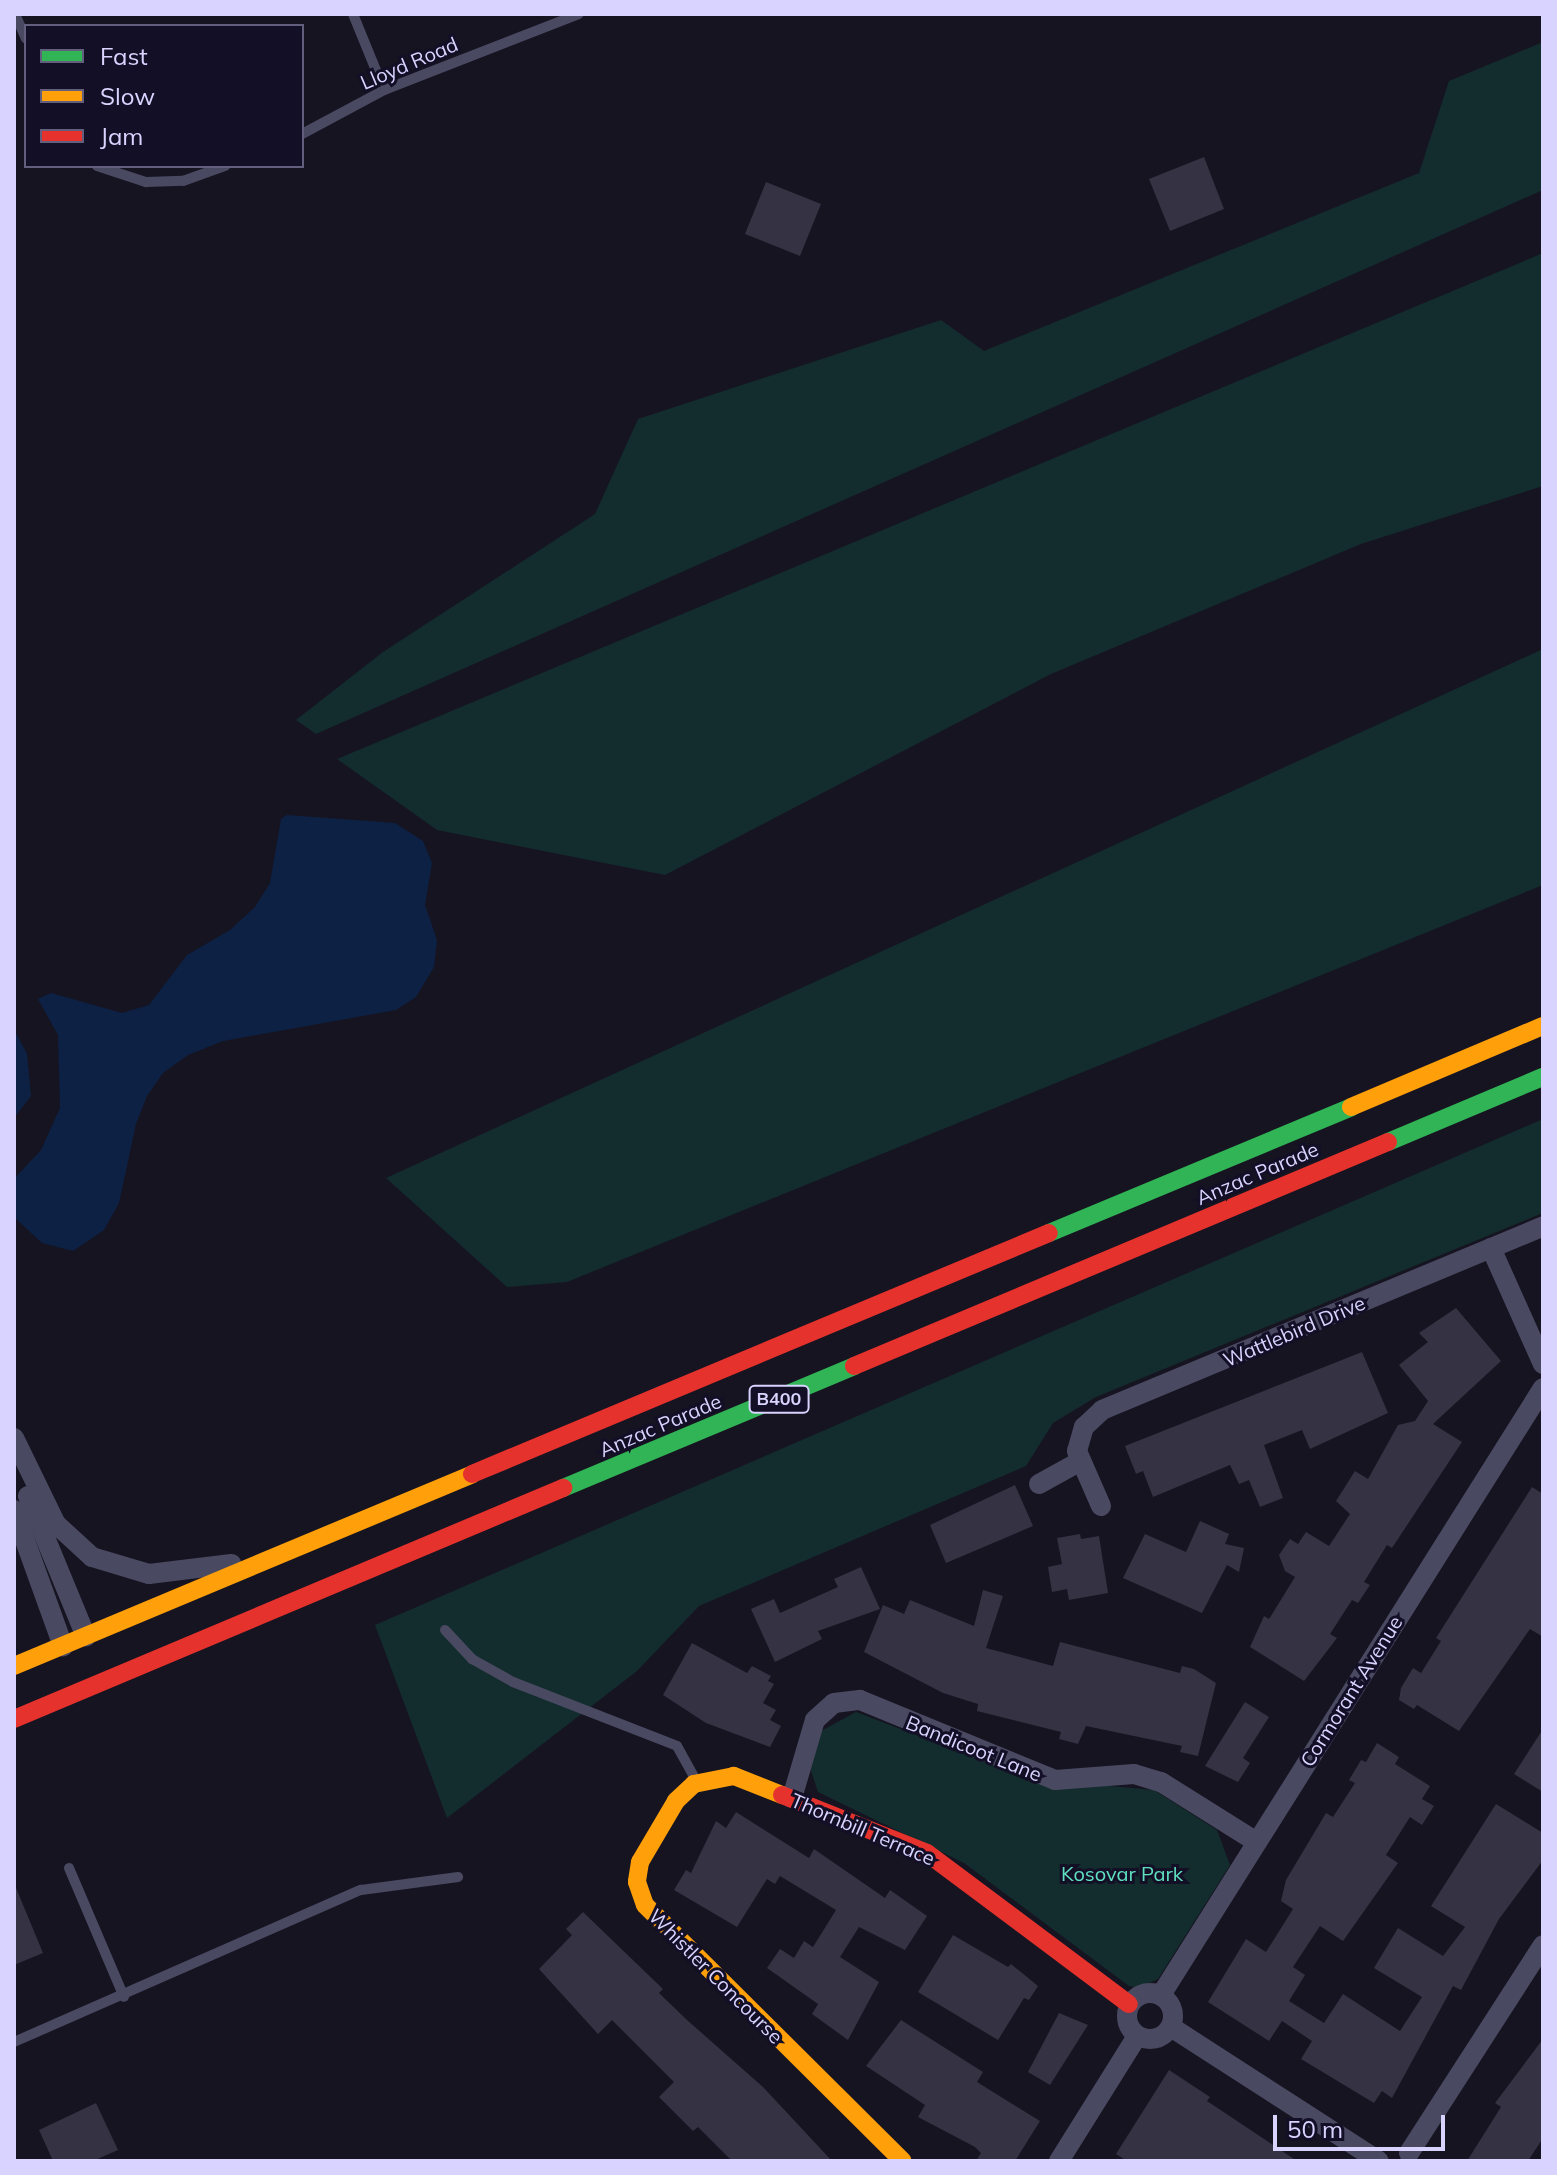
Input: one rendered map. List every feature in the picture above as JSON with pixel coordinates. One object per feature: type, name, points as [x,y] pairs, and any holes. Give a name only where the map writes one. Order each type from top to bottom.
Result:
[{"type":"main road","name":"Anzac Parade","points":[[14,1666],[1543,1026]]},
{"type":"main road","name":"Anzac Parade","points":[[14,1719],[1543,1077]]},
{"type":"main road","points":[[86,1637],[93,1685]]},
{"type":"main road","points":[[63,1646],[93,1685]]},
{"type":"main road","name":"Thornbill Terrace","points":[[697,1782],[734,1776],[927,1853],[1129,2004]]},
{"type":"main road","name":"Whistler Concourse","points":[[697,1782],[676,1801],[643,1856],[637,1875],[642,1899],[903,2161]]},
{"type":"street","name":"Wattlebird Drive","points":[[1079,1462],[1082,1431],[1102,1410],[1543,1226]]},
{"type":"street","points":[[1491,1248],[1543,1364]]},
{"type":"street","name":"Cormorant Avenue","points":[[1161,1995],[1255,1841],[1543,1388]]},
{"type":"street","points":[[14,1438],[60,1529],[104,1564],[167,1574],[271,1557]]},
{"type":"street","points":[[14,1458],[86,1637]]},
{"type":"street","points":[[1039,1484],[1079,1462],[1101,1506]]},
{"type":"street","points":[[14,1510],[63,1646]]},
{"type":"street","name":"Bandicoot Lane","points":[[792,1798],[815,1720],[834,1703],[856,1700],[1055,1780],[1134,1774],[1161,1782],[1255,1841]]},
{"type":"street","points":[[1171,2027],[1379,2161],[1395,2150],[1413,2157],[1543,1945]]},
{"type":"street","points":[[1146,1993],[1161,1995],[1171,2005],[1171,2027],[1152,2040],[1137,2036],[1128,2023],[1129,2004],[1146,1993]]},
{"type":"street","points":[[1059,2161],[1137,2036]]},
{"type":"lane","points":[[15,14],[24,34]]},
{"type":"lane","points":[[353,14],[384,90]]},
{"type":"lane","name":"Lloyd Road","points":[[304,133],[384,90],[579,14]]},
{"type":"lane","points":[[103,168],[146,182],[183,181],[219,168]]},
{"type":"lane","points":[[445,1630],[472,1659],[513,1682],[677,1746],[697,1782]]},
{"type":"lane","points":[[69,1868],[124,1997]]},
{"type":"lane","points":[[14,2042],[124,1997],[361,1890],[458,1877]]},
{"type":"green space","points":[[1543,42],[1543,190],[316,734],[296,720],[383,652],[595,514],[638,419],[941,320],[984,351],[1419,173],[1449,81]]},
{"type":"green space","points":[[1543,253],[1543,486],[1361,544],[1051,674],[665,875],[437,830],[337,759]]},
{"type":"green space","points":[[1543,649],[1543,885],[567,1282],[507,1287],[386,1178]]},
{"type":"green space","points":[[1543,1119],[1543,1213],[1096,1397],[1053,1423],[1026,1466],[699,1606],[637,1671],[447,1818],[375,1625]]},
{"type":"green space","name":"Kosovar Park","points":[[856,1712],[1032,1779],[1154,1790],[1217,1830],[1230,1865],[1158,1979],[1138,1988],[1129,1986],[964,1863],[818,1792],[810,1768],[821,1731]]},
{"type":"water","points":[[287,815],[395,823],[423,841],[432,863],[425,905],[437,940],[434,967],[416,997],[396,1010],[223,1041],[188,1055],[163,1073],[147,1096],[136,1124],[119,1203],[104,1230],[73,1251],[42,1243],[14,1217],[14,1179],[41,1150],[60,1108],[58,1035],[38,999],[51,993],[122,1013],[149,1005],[187,955],[230,930],[255,907],[270,883],[281,819]]},
{"type":"water","points":[[14,1029],[27,1054],[31,1096],[14,1118]]},
{"type":"building","points":[[1204,157],[1224,209],[1170,231],[1149,179]]},
{"type":"building","points":[[766,182],[821,204],[800,256],[745,234]]},
{"type":"building","points":[[1456,1308],[1501,1361],[1433,1424],[1462,1442],[1392,1548],[1387,1545],[1364,1582],[1370,1585],[1358,1603],[1352,1600],[1330,1634],[1337,1638],[1304,1681],[1250,1647],[1264,1616],[1269,1619],[1295,1577],[1285,1571],[1279,1555],[1290,1539],[1298,1544],[1306,1532],[1329,1546],[1350,1514],[1336,1501],[1355,1471],[1368,1479],[1398,1425],[1415,1421],[1428,1401],[1399,1365],[1428,1342],[1419,1333]]},
{"type":"building","points":[[1362,1352],[1388,1413],[1310,1449],[1302,1430],[1264,1445],[1283,1498],[1260,1507],[1249,1480],[1239,1484],[1230,1465],[1153,1497],[1143,1471],[1136,1474],[1125,1446]]},
{"type":"building","points":[[1015,1485],[1033,1526],[946,1563],[930,1525]]},
{"type":"building","points":[[1532,1487],[1543,1494],[1543,1637],[1530,1629],[1459,1731],[1417,1705],[1414,1709],[1399,1700],[1401,1688],[1413,1668],[1421,1673],[1441,1641],[1436,1638]]},
{"type":"building","points":[[1200,1521],[1229,1534],[1225,1544],[1244,1548],[1239,1572],[1227,1565],[1202,1613],[1123,1578],[1145,1534],[1186,1552]]},
{"type":"building","points":[[1080,1534],[1081,1539],[1099,1536],[1108,1593],[1069,1600],[1067,1589],[1052,1592],[1048,1567],[1062,1564],[1057,1538]]},
{"type":"building","points":[[861,1567],[880,1609],[818,1631],[822,1639],[775,1662],[751,1609],[774,1599],[780,1613],[838,1587],[834,1579]]},
{"type":"building","points":[[983,1590],[1003,1596],[986,1648],[1053,1666],[1060,1642],[1180,1673],[1182,1666],[1194,1669],[1216,1683],[1198,1756],[1180,1752],[1182,1746],[1086,1726],[1078,1744],[1059,1739],[1061,1732],[977,1711],[978,1704],[943,1693],[864,1652],[883,1605],[904,1614],[910,1600],[974,1626]]},
{"type":"building","points":[[692,1643],[747,1673],[752,1666],[771,1676],[768,1681],[774,1684],[763,1703],[776,1710],[770,1720],[781,1726],[770,1747],[706,1723],[663,1695]]},
{"type":"building","points":[[1245,1702],[1269,1717],[1243,1758],[1250,1763],[1238,1782],[1205,1766]]},
{"type":"building","points":[[1543,1729],[1543,1792],[1514,1774]]},
{"type":"building","points":[[1377,1743],[1399,1757],[1395,1764],[1430,1786],[1422,1799],[1434,1806],[1422,1825],[1410,1817],[1386,1855],[1398,1863],[1343,1941],[1320,1926],[1293,1967],[1305,1975],[1289,2001],[1324,2023],[1343,1994],[1400,2031],[1422,1997],[1374,1968],[1398,1928],[1443,1956],[1465,1927],[1431,1906],[1496,1804],[1543,1833],[1543,1860],[1499,1919],[1461,1990],[1453,1986],[1392,2098],[1382,2091],[1374,2103],[1301,2059],[1312,2041],[1282,2021],[1269,2041],[1208,2002],[1246,1939],[1266,1952],[1293,1909],[1281,1901],[1286,1880],[1326,1813],[1333,1817],[1355,1783],[1349,1780],[1361,1760],[1366,1762]]},
{"type":"building","points":[[736,1812],[809,1858],[814,1849],[885,1898],[890,1890],[927,1916],[905,1950],[859,1927],[840,1957],[879,1982],[848,2040],[812,2014],[818,2004],[767,1968],[780,1949],[794,1958],[804,1941],[813,1947],[836,1910],[780,1876],[775,1884],[767,1879],[737,1927],[674,1890],[686,1870],[691,1873],[716,1821],[726,1828]]},
{"type":"building","points":[[14,1883],[43,1953],[14,1965]]},
{"type":"building","points":[[583,1912],[663,1989],[659,1993],[763,2087],[832,2161],[732,2161],[698,2127],[693,2131],[659,2097],[674,2082],[612,2020],[598,2034],[539,1969],[572,1935],[566,1929]]},
{"type":"building","points":[[953,1935],[1008,1967],[1011,1964],[1038,1986],[1029,2000],[1024,1998],[998,2040],[918,1992]]},
{"type":"building","points":[[1059,2013],[1088,2025],[1050,2085],[1028,2072]]},
{"type":"building","points":[[901,2020],[983,2072],[977,2082],[1040,2121],[1015,2161],[976,2161],[981,2153],[975,2147],[918,2117],[925,2105],[866,2066]]},
{"type":"building","points":[[1543,2039],[1543,2138],[1528,2161],[1467,2161],[1501,2107],[1495,2103]]},
{"type":"building","points":[[1169,2070],[1210,2097],[1207,2101],[1297,2161],[1127,2161],[1116,2154]]},
{"type":"building","points":[[96,2103],[118,2150],[93,2161],[53,2161],[39,2130]]},
{"type":"traffic: fast","points":[[1388,1142],[1543,1077]]},
{"type":"traffic: fast","points":[[1049,1233],[1351,1107]]},
{"type":"traffic: fast","points":[[563,1488],[854,1366]]},
{"type":"traffic: slow","points":[[1351,1107],[1543,1026]]},
{"type":"traffic: slow","points":[[14,1666],[472,1474]]},
{"type":"traffic: slow","points":[[782,1795],[734,1776],[694,1784],[676,1801],[640,1862],[637,1882],[645,1905],[903,2161]]},
{"type":"traffic: jam","points":[[854,1366],[1388,1142]]},
{"type":"traffic: jam","points":[[472,1474],[1049,1233]]},
{"type":"traffic: jam","points":[[14,1719],[563,1488]]},
{"type":"traffic: jam","points":[[782,1795],[927,1853],[1129,2004]]}]
